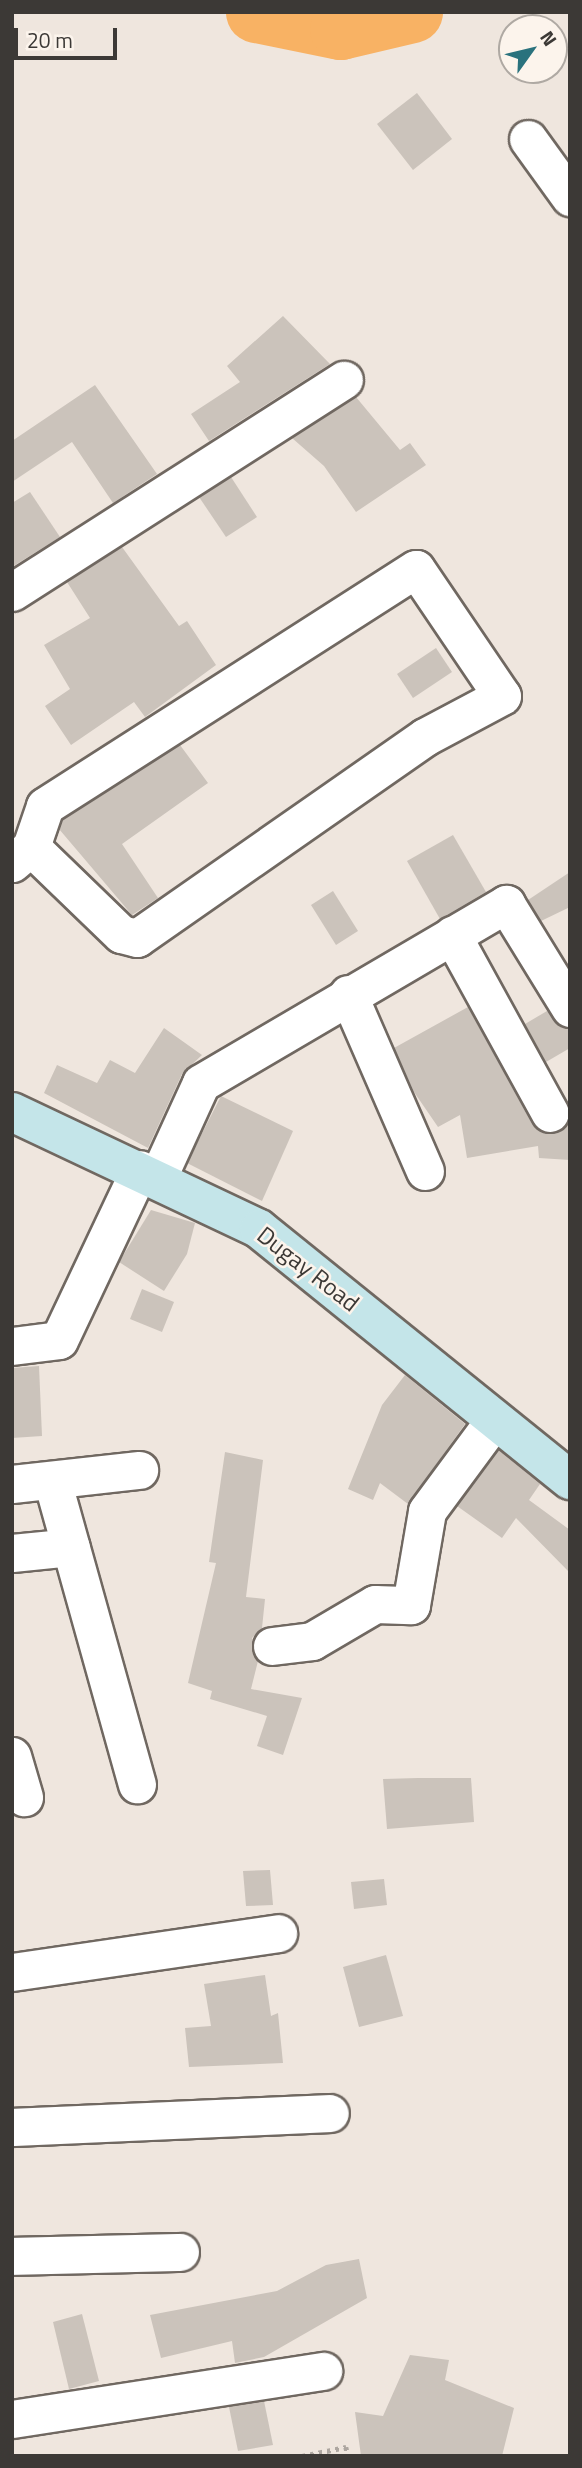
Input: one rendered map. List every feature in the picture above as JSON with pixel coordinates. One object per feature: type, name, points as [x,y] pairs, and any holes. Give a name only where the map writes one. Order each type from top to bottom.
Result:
[{"type":"street","points":[[528,139],[570,197]]},
{"type":"street","points":[[12,592],[344,380]]},
{"type":"street","points":[[416,569],[502,696],[425,737],[137,938],[121,934],[21,855],[45,806],[416,569]]},
{"type":"street","points":[[12,1346],[59,1340],[201,1083],[348,994],[506,904],[570,1008]]},
{"type":"street","points":[[452,935],[550,1113]]},
{"type":"street","points":[[348,994],[425,1171]]},
{"type":"street","name":"Dugay Road","points":[[12,1112],[149,1173],[259,1228],[570,1480]]},
{"type":"street","points":[[272,1646],[312,1641],[375,1604],[411,1605],[427,1511],[495,1419]]},
{"type":"street","points":[[12,1484],[139,1470]]},
{"type":"street","points":[[52,1480],[137,1784]]},
{"type":"street","points":[[12,1553],[71,1547]]},
{"type":"street","points":[[12,1756],[24,1797]]},
{"type":"street","points":[[12,1972],[278,1933]]},
{"type":"street","points":[[12,2127],[330,2113]]},
{"type":"street","points":[[12,2256],[180,2252]]},
{"type":"street","points":[[12,2419],[323,2371]]},
{"type":"path","points":[[302,2456],[346,2447],[348,2456]]},
{"type":"building","points":[[417,93],[452,139],[413,170],[377,124]]},
{"type":"building","points":[[283,316],[330,364],[209,441],[191,414],[240,382],[227,366]]},
{"type":"building","points":[[95,385],[157,474],[113,503],[72,442],[12,482],[12,441]]},
{"type":"building","points":[[356,397],[400,450],[410,443],[426,465],[356,512],[324,466],[292,438]]},
{"type":"building","points":[[231,477],[257,517],[226,537],[199,497]]},
{"type":"building","points":[[30,492],[60,537],[12,567],[12,503]]},
{"type":"building","points":[[122,547],[179,626],[187,621],[216,665],[145,717],[134,702],[71,745],[45,706],[70,689],[44,645],[90,618],[67,582]]},
{"type":"building","points":[[436,648],[452,672],[413,698],[397,674]]},
{"type":"building","points":[[180,745],[208,783],[122,844],[158,898],[132,915],[59,829],[62,820]]},
{"type":"building","points":[[453,835],[486,892],[440,919],[407,861]]},
{"type":"building","points":[[570,872],[570,907],[541,921],[528,900]]},
{"type":"building","points":[[333,891],[358,931],[336,945],[311,905]]},
{"type":"building","points":[[468,1007],[532,1124],[550,1134],[570,1118],[570,1160],[539,1158],[538,1146],[467,1158],[460,1115],[438,1127],[414,1092],[394,1048]]},
{"type":"building","points":[[547,1011],[570,1029],[570,1048],[546,1062],[525,1024]]},
{"type":"building","points":[[164,1028],[202,1055],[182,1074],[148,1148],[44,1093],[57,1065],[97,1083],[110,1060],[135,1073]]},
{"type":"building","points":[[221,1096],[293,1131],[262,1201],[187,1163]]},
{"type":"building","points":[[151,1210],[195,1223],[187,1254],[164,1291],[119,1262]]},
{"type":"building","points":[[142,1289],[174,1302],[162,1332],[130,1319]]},
{"type":"building","points":[[39,1366],[42,1436],[12,1438],[12,1368]]},
{"type":"building","points":[[405,1375],[465,1424],[408,1504],[380,1483],[373,1500],[348,1489],[382,1405]]},
{"type":"building","points":[[498,1450],[540,1484],[529,1500],[570,1530],[570,1573],[516,1518],[502,1538],[457,1506]]},
{"type":"building","points":[[225,1452],[263,1460],[246,1597],[265,1599],[262,1628],[252,1638],[258,1661],[251,1689],[302,1698],[283,1755],[257,1746],[267,1716],[210,1699],[212,1691],[188,1683],[216,1563],[209,1562]]},
{"type":"building","points":[[471,1778],[474,1822],[387,1829],[383,1779]]},
{"type":"building","points":[[270,1870],[273,1905],[246,1906],[243,1871]]},
{"type":"building","points":[[384,1879],[387,1905],[354,1909],[351,1882]]},
{"type":"building","points":[[386,1955],[403,2016],[359,2027],[343,1967]]},
{"type":"building","points":[[265,1975],[271,2016],[278,2013],[283,2063],[189,2067],[185,2028],[211,2026],[204,1984]]},
{"type":"building","points":[[359,2259],[367,2298],[264,2357],[235,2363],[232,2341],[161,2358],[150,2315],[277,2291],[326,2265]]},
{"type":"building","points":[[82,2314],[99,2381],[69,2389],[53,2322]]},
{"type":"building","points":[[410,2355],[449,2360],[445,2380],[514,2408],[502,2456],[361,2456],[355,2412],[383,2416]]},
{"type":"building","points":[[264,2401],[273,2445],[238,2451],[229,2407]]},
{"type":"waterway","points":[[256,12],[340,29],[412,12]]}]
